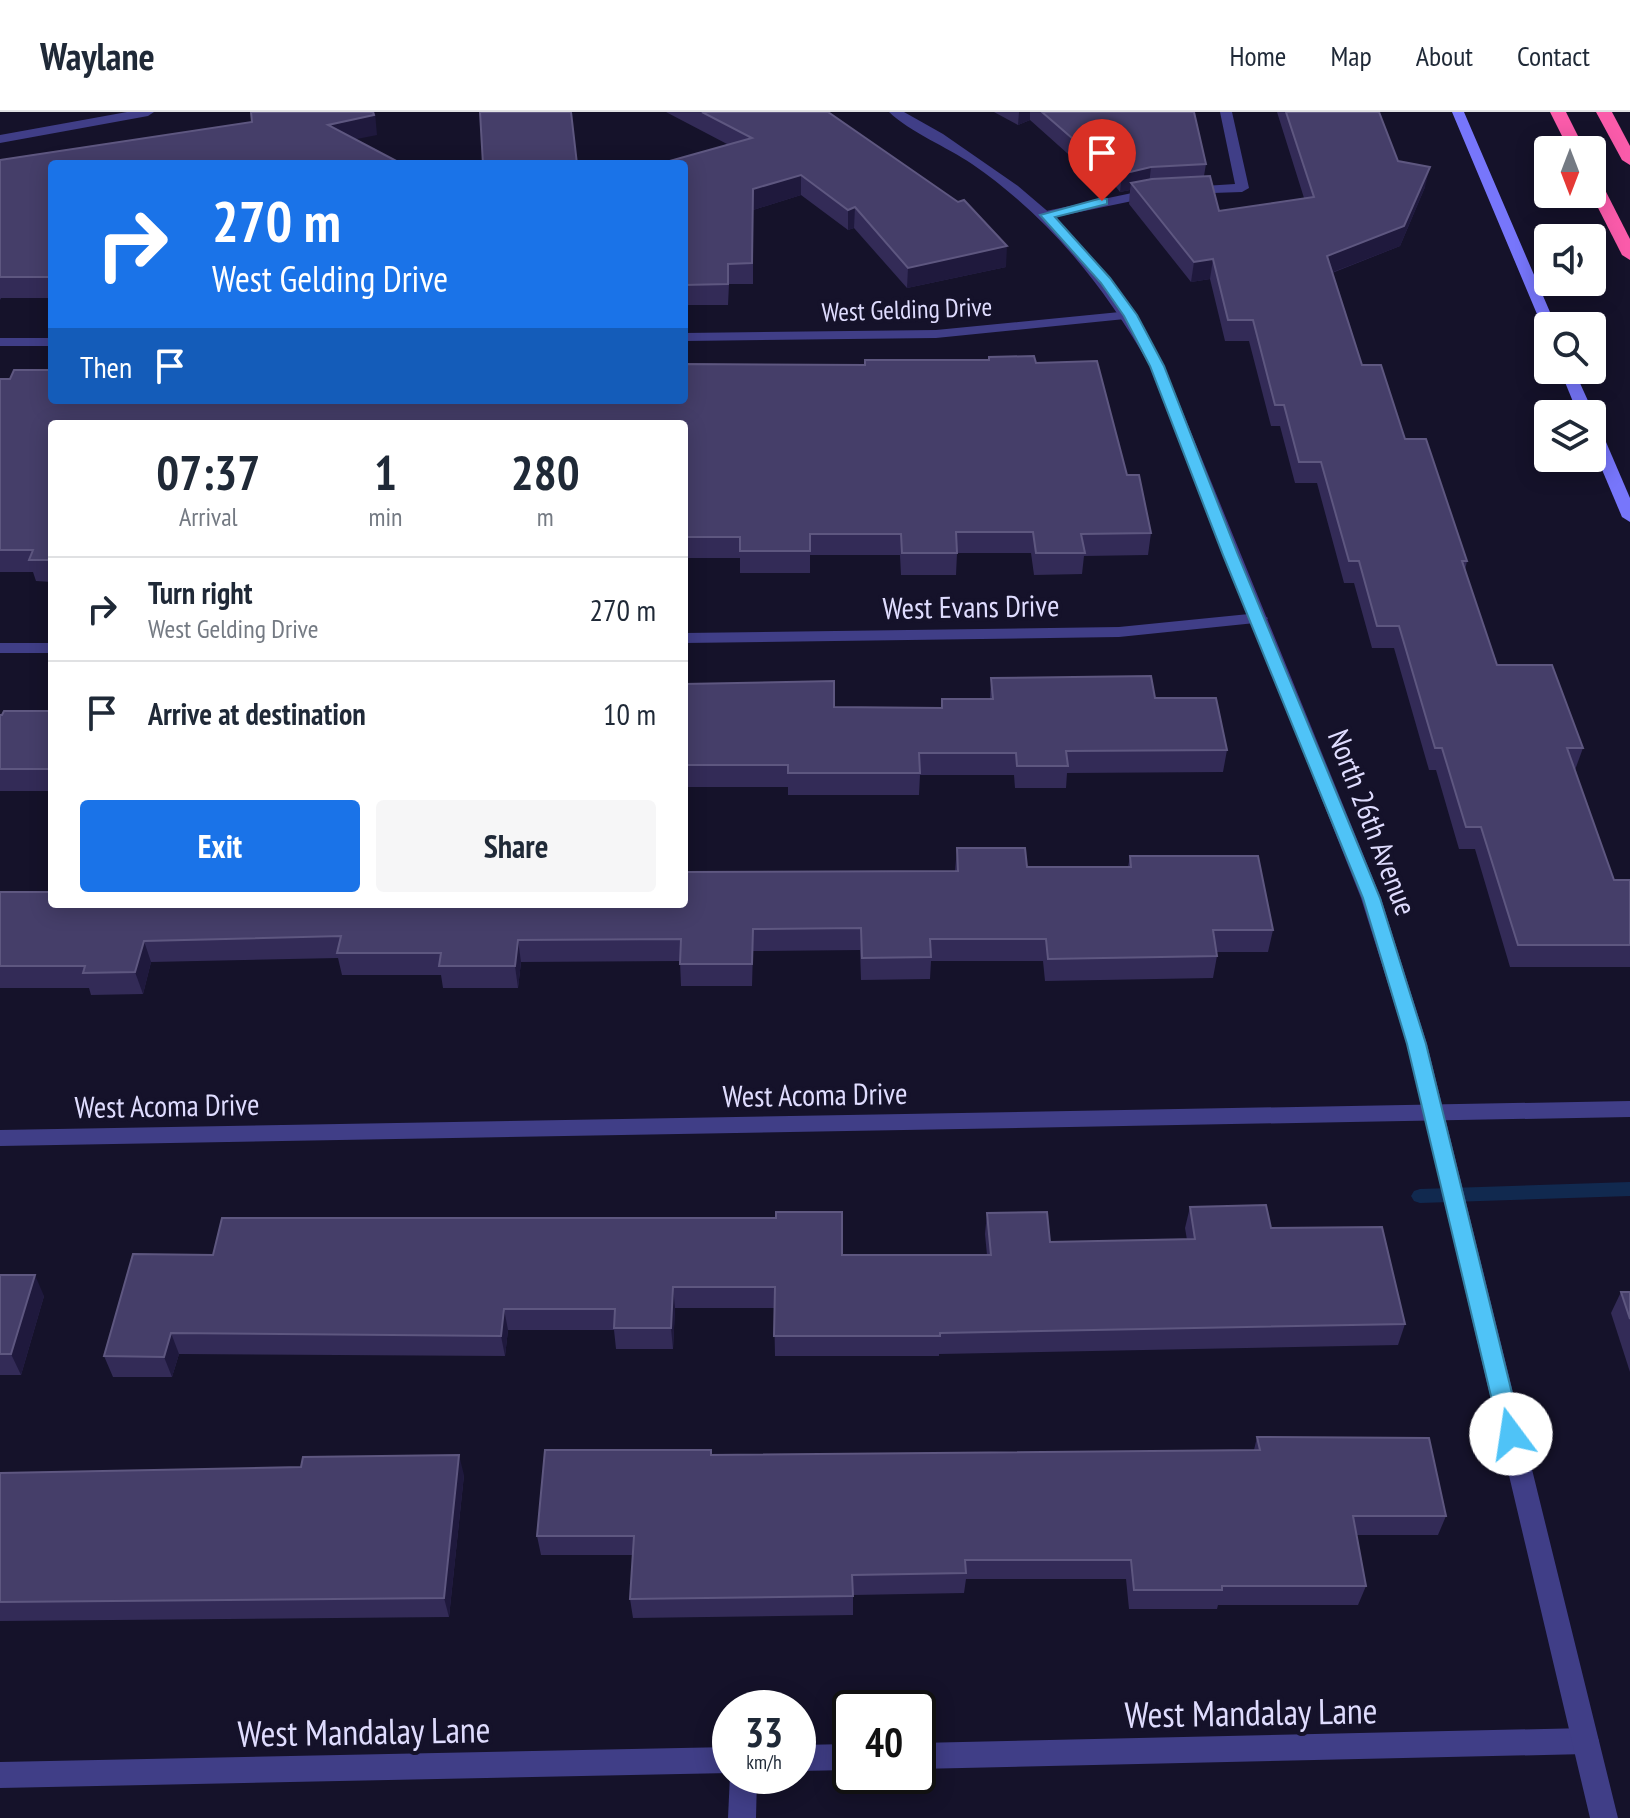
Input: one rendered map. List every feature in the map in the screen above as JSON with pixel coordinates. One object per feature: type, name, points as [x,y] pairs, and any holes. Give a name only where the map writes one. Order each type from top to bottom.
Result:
[{"type":"highway","points":[[1558,112],[1570,136]]},
{"type":"highway","points":[[1604,112],[1630,160]]},
{"type":"highway","points":[[1606,208],[1630,255]]},
{"type":"main road","points":[[1458,112],[1543,312]]},
{"type":"main road","points":[[1606,461],[1630,517]]},
{"type":"street","points":[[0,139],[148,112]]},
{"type":"street","name":"North 26th Avenue","points":[[895,112],[986,167],[1046,215],[1077,246],[1130,315],[1157,366],[1371,898],[1417,1044],[1604,1818]]},
{"type":"street","points":[[1179,191],[1242,188],[1226,112]]},
{"type":"street","points":[[1046,215],[1149,192],[1164,192]]},
{"type":"street","name":"West Gelding Drive","points":[[688,337],[936,334],[1130,315]]},
{"type":"street","points":[[0,342],[48,342]]},
{"type":"street","name":"West Evans Drive","points":[[688,638],[1119,632],[1259,618]]},
{"type":"street","points":[[0,648],[48,648]]},
{"type":"street","name":"West Acoma Drive","points":[[0,1138],[1630,1109]]},
{"type":"street","name":"West Mandalay Lane","points":[[936,1756],[1586,1741]]},
{"type":"street","name":"West Mandalay Lane","points":[[0,1775],[712,1760]]},
{"type":"street","points":[[742,1818],[743,1794]]},
{"type":"building","points":[[251,112],[373,112],[374,115],[328,125],[394,160],[48,160],[48,277],[0,277],[0,160],[252,122]]},
{"type":"building","points":[[480,112],[571,112],[577,160],[483,160]]},
{"type":"building","points":[[702,112],[828,112],[958,202],[964,200],[1007,246],[908,268],[855,207],[848,210],[801,175],[753,189],[752,263],[728,264],[728,284],[688,285],[688,160],[673,160],[752,138]]},
{"type":"building","points":[[1042,112],[1194,112],[1206,164],[1151,167],[1122,174],[1102,149],[1088,152]]},
{"type":"building","points":[[1286,112],[1379,112],[1398,161],[1430,167],[1404,226],[1327,256],[1362,365],[1381,365],[1405,439],[1426,439],[1467,561],[1462,561],[1497,665],[1552,665],[1583,748],[1567,748],[1614,880],[1630,880],[1630,945],[1518,945],[1481,827],[1466,827],[1442,748],[1435,748],[1399,626],[1377,626],[1359,561],[1349,561],[1321,462],[1299,462],[1284,405],[1275,405],[1253,320],[1228,320],[1213,259],[1194,262],[1131,183],[1210,176],[1219,211],[1314,197]]},
{"type":"building","points":[[1034,356],[1036,363],[1097,361],[1127,475],[1139,475],[1151,533],[1081,534],[1085,553],[1036,553],[1033,532],[956,532],[957,553],[902,553],[901,534],[810,534],[810,551],[740,551],[740,537],[688,537],[688,420],[48,420],[48,560],[29,560],[33,550],[0,550],[0,379],[10,379],[14,370],[48,370],[48,404],[688,404],[688,364],[865,365],[865,360],[989,360],[989,357]]},
{"type":"building","points":[[1151,676],[1155,698],[1216,698],[1227,750],[1066,751],[1068,766],[1017,766],[1016,753],[919,753],[920,773],[788,773],[788,765],[688,765],[688,684],[834,681],[834,707],[942,708],[942,699],[993,699],[991,678]]},
{"type":"building","points":[[4,711],[48,711],[48,769],[0,769]]},
{"type":"building","points":[[957,848],[1025,848],[1027,867],[1131,867],[1130,856],[1258,856],[1273,930],[1213,930],[1217,956],[1048,959],[1046,939],[930,939],[931,957],[862,958],[861,928],[753,929],[752,964],[680,964],[681,939],[518,940],[515,966],[439,966],[441,953],[337,953],[341,936],[144,941],[135,972],[83,973],[85,966],[0,966],[0,892],[48,892],[48,908],[688,908],[688,872],[958,871]]},
{"type":"building","points":[[1266,1205],[1271,1228],[1382,1227],[1405,1324],[940,1333],[940,1336],[774,1336],[775,1287],[673,1287],[671,1328],[614,1328],[615,1309],[504,1309],[501,1336],[171,1333],[164,1357],[104,1356],[133,1254],[213,1255],[222,1218],[776,1218],[776,1212],[842,1212],[842,1255],[991,1255],[987,1213],[1047,1212],[1050,1242],[1195,1239],[1190,1207]]},
{"type":"building","points":[[0,1275],[35,1275],[11,1354],[0,1354]]},
{"type":"building","points":[[1621,1292],[1630,1292],[1630,1319]]},
{"type":"building","points":[[1257,1437],[1429,1438],[1446,1516],[1353,1516],[1366,1586],[1222,1586],[1222,1590],[1134,1590],[1131,1560],[965,1560],[966,1573],[852,1575],[853,1596],[630,1599],[634,1536],[537,1536],[545,1450],[711,1450],[711,1455],[1260,1450]]},
{"type":"building","points":[[459,1455],[444,1598],[0,1602],[0,1473],[301,1467],[303,1457]]},
{"type":"waterway","points":[[1420,1196],[1630,1189]]},
{"type":"route","points":[[1102,201],[1046,215],[1067,234],[1106,281],[1130,315],[1157,366],[1371,898],[1417,1044],[1511,1434]]}]
